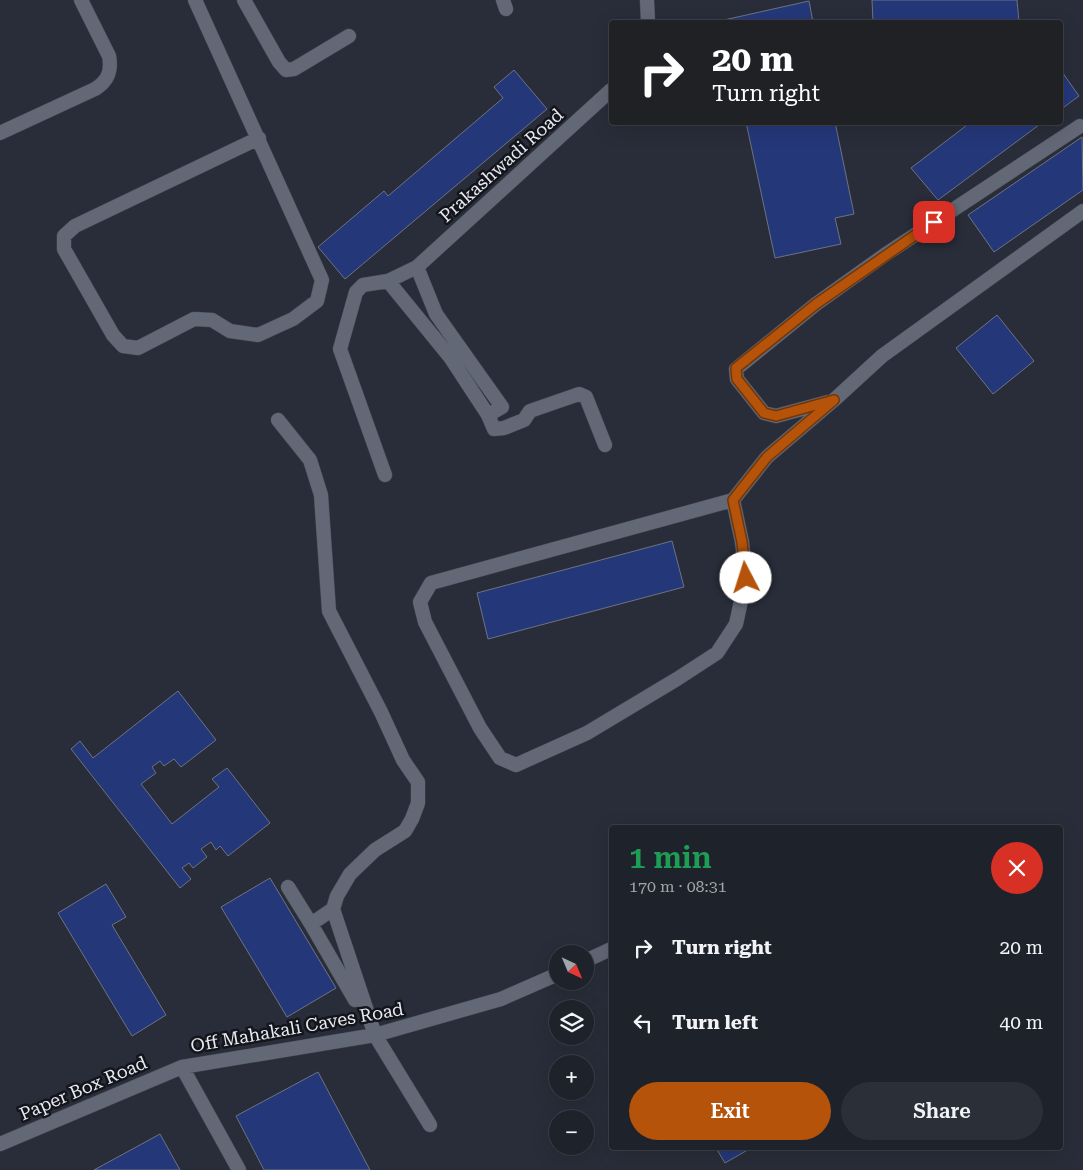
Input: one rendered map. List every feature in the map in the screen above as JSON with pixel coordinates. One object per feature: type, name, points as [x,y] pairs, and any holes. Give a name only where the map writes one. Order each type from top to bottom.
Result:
[{"type":"street","points":[[0,133],[96,89],[109,76],[111,66],[109,56],[81,0]]},
{"type":"street","points":[[195,0],[259,138],[322,280],[317,301],[294,319],[258,336],[230,331],[212,320],[194,319],[138,348],[123,346],[114,335],[64,249],[64,236],[75,226],[259,138]]},
{"type":"street","points":[[244,0],[279,62],[286,70],[294,69],[349,36]]},
{"type":"street","points":[[648,0],[648,20]]},
{"type":"street","name":"Prakashwadi Road","points":[[385,474],[340,349],[356,292],[363,285],[388,281],[417,267],[609,92]]},
{"type":"street","points":[[834,400],[776,416],[764,413],[737,379],[736,368],[816,304],[886,254],[1080,126]]},
{"type":"street","points":[[733,500],[742,542],[746,578],[736,624],[716,653],[677,679],[587,733],[516,765],[500,758],[480,728],[425,622],[420,602],[431,583],[733,500],[767,457],[882,356],[1083,211]]},
{"type":"street","points":[[417,267],[436,314],[502,407],[488,416]]},
{"type":"street","points":[[388,281],[450,356],[488,416],[494,429],[504,428],[524,420],[530,411],[579,394],[586,397],[605,445]]},
{"type":"street","points":[[278,420],[310,460],[320,495],[329,611],[381,712],[403,760],[418,782],[418,803],[405,831],[375,850],[350,874],[337,896],[333,909],[375,1035],[430,1125]]},
{"type":"street","points":[[288,887],[355,1000]]},
{"type":"street","points":[[311,924],[333,909]]},
{"type":"street","points":[[594,957],[609,950]]},
{"type":"street","name":"Off Mahakali Caves Road","points":[[239,1170],[182,1067],[375,1035],[501,1000],[549,978]]},
{"type":"street","name":"Paper Box Road","points":[[0,1144],[182,1067]]},
{"type":"building","points":[[872,0],[1017,0],[1019,20],[873,20]]},
{"type":"building","points":[[809,1],[813,20],[724,20]]},
{"type":"building","points":[[514,70],[547,109],[345,279],[318,247],[384,191],[388,196],[503,98],[494,87]]},
{"type":"building","points":[[1063,73],[1079,96],[1063,108]]},
{"type":"building","points":[[747,125],[836,125],[854,214],[835,218],[841,244],[775,258]]},
{"type":"building","points":[[967,125],[1039,125],[938,200],[911,168]]},
{"type":"building","points":[[1082,137],[1083,190],[994,252],[968,215]]},
{"type":"building","points":[[997,315],[1034,361],[993,394],[956,348]]},
{"type":"building","points":[[672,541],[684,587],[488,639],[477,593]]},
{"type":"building","points":[[178,691],[216,740],[181,767],[174,759],[164,766],[160,761],[152,767],[156,773],[141,784],[172,824],[219,787],[212,779],[227,768],[270,823],[228,856],[220,846],[216,850],[211,842],[201,849],[207,857],[193,868],[189,863],[182,868],[191,879],[180,888],[71,749],[80,741],[93,758]]},
{"type":"building","points":[[270,878],[336,988],[287,1017],[221,907]]},
{"type":"building","points":[[106,884],[126,917],[112,925],[166,1015],[132,1036],[58,913]]},
{"type":"building","points":[[318,1072],[370,1170],[264,1170],[236,1116]]},
{"type":"building","points":[[160,1134],[180,1170],[94,1170]]},
{"type":"building","points":[[717,1150],[748,1150],[725,1163]]},
{"type":"route","points":[[746,578],[742,542],[733,500],[767,457],[834,400],[776,416],[764,413],[737,379],[736,368],[816,304],[934,222]]}]
